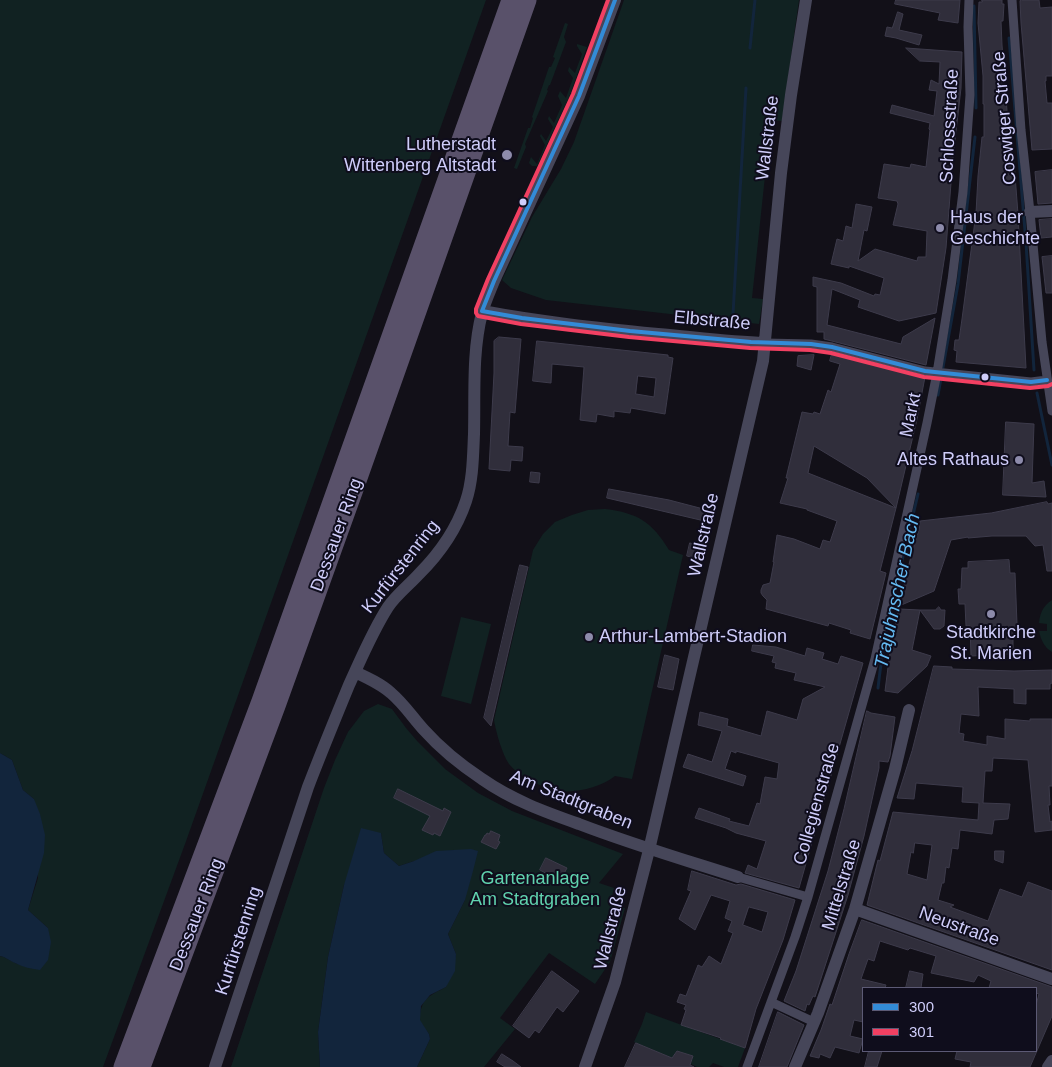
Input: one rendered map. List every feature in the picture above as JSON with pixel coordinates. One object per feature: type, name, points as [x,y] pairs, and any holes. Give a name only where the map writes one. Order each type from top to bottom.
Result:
[{"type":"main road","name":"Dessauer Ring","points":[[123,1067],[261,701],[511,0]]},
{"type":"main road","name":"Dessauer Ring","points":[[141,1067],[276,706],[527,0]]},
{"type":"street","name":"Kurfürstenring","points":[[215,1067],[305,795],[355,672],[373,633],[388,607],[439,550],[455,526],[466,501],[472,474],[476,354],[482,311],[579,96],[615,0]]},
{"type":"street","name":"Wallstraße","points":[[585,1067],[615,982],[649,850],[762,361],[785,143],[806,0]]},
{"type":"street","name":"Schlossstraße","points":[[941,373],[965,163],[970,95],[969,0]]},
{"type":"street","name":"Coswiger Straße","points":[[1012,0],[1020,111],[1048,358],[1047,380],[1052,411]]},
{"type":"street","points":[[1030,212],[1052,211]]},
{"type":"street","name":"Elbstraße","points":[[482,311],[575,325],[736,341],[811,344],[832,347],[925,371],[941,373]]},
{"type":"street","points":[[941,373],[1031,382],[1047,380]]},
{"type":"street","name":"Markt","points":[[900,544],[927,423],[941,373]]},
{"type":"street","points":[[917,420],[927,423]]},
{"type":"street","name":"Collegienstraße","points":[[747,1067],[808,898],[875,659],[900,544]]},
{"type":"street","name":"Am Stadtgraben","points":[[355,672],[392,693],[425,731],[446,752],[470,771],[498,789],[536,808],[649,850],[808,898]]},
{"type":"street","name":"Mittelstraße","points":[[795,1067],[814,1022],[855,909],[895,769],[909,710]]},
{"type":"street","name":"Neustraße","points":[[855,909],[1052,979]]},
{"type":"street","points":[[771,1002],[814,1022]]},
{"type":"street","points":[[1048,1067],[1052,1060]]},
{"type":"green space","points":[[0,0],[486,0],[185,844],[103,1067],[0,1067],[0,956],[17,964],[48,928],[28,910],[38,878],[34,799],[23,790],[12,760],[0,753]]},
{"type":"green space","points":[[624,0],[799,0],[782,121],[771,120],[752,298],[763,299],[759,324],[546,300],[511,288],[502,280],[532,217],[561,169],[574,142]]},
{"type":"green space","points":[[565,23],[568,24],[564,37],[566,42],[548,91],[525,144],[526,147],[517,169],[514,168],[528,128],[530,128],[549,67],[551,67],[555,58],[553,57]]},
{"type":"green space","points":[[577,44],[587,47],[570,95],[537,166],[532,166],[529,163],[531,157],[537,164],[545,145],[540,136],[541,134],[546,141],[553,127],[548,119],[549,116],[554,123],[562,105],[558,96],[560,91],[566,98],[573,78],[568,71],[569,67],[575,73],[582,54]]},
{"type":"green space","name":"Arthur-Lambert-Stadion","points":[[605,509],[627,513],[643,520],[663,540],[669,550],[683,555],[632,779],[615,776],[589,788],[574,791],[554,790],[525,777],[509,764],[504,755],[494,720],[533,550],[543,534],[555,522],[588,510]]},
{"type":"green space","points":[[1052,600],[1052,652],[1043,643],[1039,631],[1047,631],[1047,624],[1039,623],[1042,610]]},
{"type":"green space","points":[[461,617],[491,624],[471,704],[441,696]]},
{"type":"green space","name":"Gartenanlage Am Stadtgraben","points":[[378,704],[392,709],[418,742],[445,769],[478,793],[512,811],[623,854],[599,883],[614,888],[610,905],[625,908],[610,962],[595,984],[549,953],[500,1018],[515,1029],[484,1067],[417,1067],[430,1039],[429,1034],[419,1020],[422,1007],[430,996],[446,987],[456,954],[448,934],[465,900],[414,861],[399,866],[384,853],[381,833],[344,885],[328,957],[318,1032],[320,1067],[231,1067],[335,760],[348,732],[364,711]]},
{"type":"green space","points":[[646,1012],[745,1048],[738,1067],[724,1067],[713,1063],[709,1067],[697,1067],[691,1064],[693,1056],[677,1051],[672,1058],[634,1042]]},
{"type":"water","points":[[0,753],[12,760],[23,790],[34,799],[45,835],[44,853],[28,910],[48,928],[51,942],[48,960],[40,970],[21,966],[0,956]]},
{"type":"water","points":[[361,828],[381,833],[384,853],[399,866],[436,851],[471,849],[478,851],[465,900],[448,934],[456,954],[455,971],[446,987],[430,995],[421,1006],[420,1020],[430,1039],[417,1067],[320,1067],[318,1032],[328,957],[344,885]]},
{"type":"building","points":[[896,0],[960,0],[958,23],[938,20],[940,13],[895,4]]},
{"type":"building","points":[[982,0],[1002,0],[1002,4],[1004,4],[1003,21],[1001,21],[1002,45],[1009,137],[1014,162],[1018,214],[1026,368],[956,362],[957,351],[954,350],[955,340],[959,340],[962,319],[976,213],[982,137],[984,137],[983,76],[978,23],[979,2],[982,2]]},
{"type":"building","points":[[1039,0],[1040,8],[1052,7],[1052,76],[1046,76],[1045,81],[1047,103],[1052,103],[1052,149],[1032,150],[1021,23],[1020,1]]},
{"type":"building","points":[[898,12],[903,14],[899,30],[922,35],[919,45],[885,36],[887,27],[892,28]]},
{"type":"building","points":[[906,48],[962,52],[961,88],[953,157],[946,248],[936,313],[899,321],[858,307],[860,300],[832,289],[827,325],[901,344],[903,337],[935,318],[926,365],[824,339],[824,332],[817,332],[817,287],[813,286],[813,277],[841,283],[874,296],[875,294],[880,295],[884,278],[849,266],[849,268],[831,264],[837,239],[843,241],[846,226],[852,228],[856,204],[872,207],[867,231],[864,230],[858,261],[875,249],[917,261],[918,257],[926,257],[927,231],[893,225],[897,201],[878,198],[884,164],[910,168],[911,164],[926,167],[930,123],[890,113],[892,105],[934,116],[937,91],[929,90],[931,80],[939,84],[940,62],[920,61]]},
{"type":"building","points":[[1052,170],[1052,203],[1038,204],[1035,172]]},
{"type":"building","points":[[1052,219],[1052,237],[1041,238],[1039,220]]},
{"type":"building","points":[[1052,256],[1052,293],[1046,293],[1042,257]]},
{"type":"building","points":[[499,337],[521,339],[515,413],[510,412],[508,446],[523,447],[522,461],[511,460],[510,471],[489,469],[494,341]]},
{"type":"building","points":[[537,341],[668,355],[668,357],[673,358],[665,414],[631,408],[630,413],[614,411],[614,417],[597,414],[596,422],[580,420],[584,367],[552,364],[551,383],[533,381]],"holes":[[[638,376],[656,378],[654,397],[636,394]]]},
{"type":"building","points":[[832,354],[925,377],[917,419],[896,508],[880,571],[886,573],[870,639],[850,633],[851,630],[829,623],[828,626],[766,609],[767,600],[761,593],[763,585],[770,583],[777,535],[820,549],[823,540],[830,542],[837,521],[807,509],[780,503],[788,478],[786,478],[802,412],[820,414],[828,390],[831,392],[840,364],[830,361]],"holes":[[[814,446],[867,478],[896,508],[808,473]]]},
{"type":"building","points":[[814,355],[811,370],[797,366],[798,356]]},
{"type":"building","name":"Altes Rathaus","points":[[1006,422],[1034,424],[1032,483],[1044,481],[1046,497],[1003,495]]},
{"type":"building","points":[[531,472],[540,473],[539,483],[530,482]]},
{"type":"building","points":[[609,489],[669,500],[715,512],[713,523],[607,498]]},
{"type":"building","points":[[1047,502],[1048,504],[1052,503],[1052,571],[1047,571],[1043,545],[1035,546],[1026,536],[968,537],[951,540],[934,591],[899,606],[920,521],[991,513]]},
{"type":"building","points":[[690,543],[701,546],[698,559],[687,556]]},
{"type":"building","name":"Stadtkirche St. Marien","points":[[1009,560],[1010,573],[1015,573],[1017,624],[1021,627],[1013,636],[1013,654],[971,656],[970,626],[966,626],[965,604],[959,604],[958,589],[961,589],[962,568],[968,568],[968,562]]},
{"type":"building","points":[[520,565],[528,567],[491,726],[484,718]]},
{"type":"building","points":[[939,607],[941,610],[945,610],[944,626],[940,629],[934,629],[920,610],[935,610]]},
{"type":"building","points":[[899,609],[920,610],[912,650],[931,656],[927,666],[898,693],[885,691],[891,644]]},
{"type":"building","points":[[753,645],[776,647],[805,656],[807,648],[824,653],[822,659],[838,664],[841,656],[863,663],[799,888],[745,873],[748,865],[757,869],[766,841],[736,833],[695,818],[699,808],[730,819],[729,821],[749,826],[757,803],[760,804],[765,777],[777,779],[779,763],[731,751],[725,769],[746,776],[743,786],[683,767],[688,754],[712,762],[722,731],[698,725],[700,712],[728,719],[727,726],[761,736],[767,711],[797,720],[803,699],[825,687],[794,680],[796,673],[775,668],[776,663],[772,662],[774,656],[752,651]]},
{"type":"building","points":[[665,655],[679,659],[673,690],[658,687]]},
{"type":"building","points":[[934,666],[952,667],[952,669],[1052,670],[1050,689],[1026,689],[1026,704],[1014,703],[1014,689],[978,687],[979,716],[961,714],[959,733],[964,734],[963,741],[987,745],[987,736],[1005,739],[1005,719],[1030,721],[1030,719],[1052,719],[1052,786],[1049,786],[1050,805],[1048,805],[1052,830],[1035,832],[1028,760],[993,758],[992,771],[985,771],[983,803],[1010,804],[1008,819],[994,820],[992,834],[960,830],[958,849],[952,848],[949,868],[946,867],[944,883],[942,883],[938,900],[954,905],[950,907],[988,921],[1000,889],[1022,897],[1028,882],[1052,891],[1052,970],[867,905],[878,860],[880,861],[893,812],[978,820],[979,803],[962,802],[963,787],[916,783],[914,799],[897,798],[912,751]],"holes":[[[915,843],[932,845],[927,880],[907,874],[911,852],[913,853]]]},
{"type":"building","points":[[867,711],[895,717],[890,756],[888,762],[879,761],[864,836],[848,895],[815,997],[813,996],[809,1005],[807,1004],[805,1011],[784,1001],[796,971],[828,871]]},
{"type":"building","points":[[398,789],[443,811],[444,808],[451,812],[440,836],[422,830],[430,816],[394,798]]},
{"type":"building","points":[[491,831],[500,835],[498,841],[500,842],[496,849],[481,842],[485,835]]},
{"type":"building","points":[[995,851],[1004,851],[1003,863],[995,860]]},
{"type":"building","points":[[546,858],[567,868],[560,881],[540,870]]},
{"type":"building","points":[[692,871],[736,885],[741,884],[795,900],[783,940],[756,1009],[745,1048],[681,1025],[686,1005],[677,1002],[680,994],[686,996],[698,965],[702,967],[709,956],[721,964],[733,933],[728,931],[732,921],[725,918],[730,901],[711,895],[695,930],[679,919],[691,891],[688,890]],"holes":[[[749,907],[768,912],[762,932],[743,925]]]},
{"type":"building","points":[[862,920],[1052,987],[1052,1016],[1037,1051],[1037,1001],[1039,994],[1037,993],[1037,987],[989,987],[991,981],[978,975],[974,982],[931,973],[936,956],[880,941],[874,961],[868,959],[861,979],[886,985],[885,987],[862,987],[862,1022],[854,1020],[850,1036],[862,1039],[859,1053],[835,1047],[830,1058],[820,1054],[819,1058],[810,1056],[830,1004],[832,1005]]},
{"type":"building","points":[[552,971],[579,991],[563,1012],[557,1007],[539,1033],[535,1030],[529,1038],[513,1026]]},
{"type":"building","points":[[910,971],[923,974],[921,987],[906,987]]},
{"type":"building","points":[[778,1012],[804,1025],[787,1067],[759,1067]]},
{"type":"building","points":[[636,1043],[672,1058],[677,1051],[693,1056],[690,1065],[694,1067],[625,1067]]},
{"type":"building","points":[[869,1052],[882,1052],[877,1067],[865,1067]]},
{"type":"building","points":[[957,1052],[1036,1052],[1030,1067],[970,1067],[971,1062],[955,1059]]},
{"type":"building","points":[[502,1054],[521,1067],[505,1067],[497,1062]]},
{"type":"waterway","points":[[750,48],[755,0]]},
{"type":"waterway","name":"Trajuhnscher Bach","points":[[974,6],[976,108]]},
{"type":"waterway","points":[[1009,38],[1026,243],[1034,370]]},
{"type":"waterway","points":[[733,314],[746,88]]},
{"type":"waterway","name":"Trajuhnscher Bach","points":[[938,395],[958,284],[975,137]]},
{"type":"waterway","points":[[1037,393],[1052,465]]},
{"type":"waterway","name":"Trajuhnscher Bach","points":[[878,688],[890,615],[918,494]]},
{"type":"transit line","name":"301","points":[[608,0],[573,94],[488,279],[476,309],[478,316],[521,324],[629,337],[750,348],[810,350],[831,353],[924,377],[1030,388],[1052,384]]},
{"type":"transit line","name":"300","points":[[482,311],[579,96],[615,0]]},
{"type":"transit line","name":"300","points":[[482,311],[522,318],[630,331],[751,342],[811,344],[832,347],[925,371],[1031,382],[1047,380]]},
{"type":"place","name":"Lutherstadt Wittenberg Altstadt","points":[[507,155]]},
{"type":"place","name":"Haus der Geschichte","points":[[940,228]]},
{"type":"place","name":"Altes Rathaus","points":[[1019,460]]},
{"type":"place","name":"Stadtkirche St. Marien","points":[[991,614]]},
{"type":"place","name":"Arthur-Lambert-Stadion","points":[[589,637]]}]
